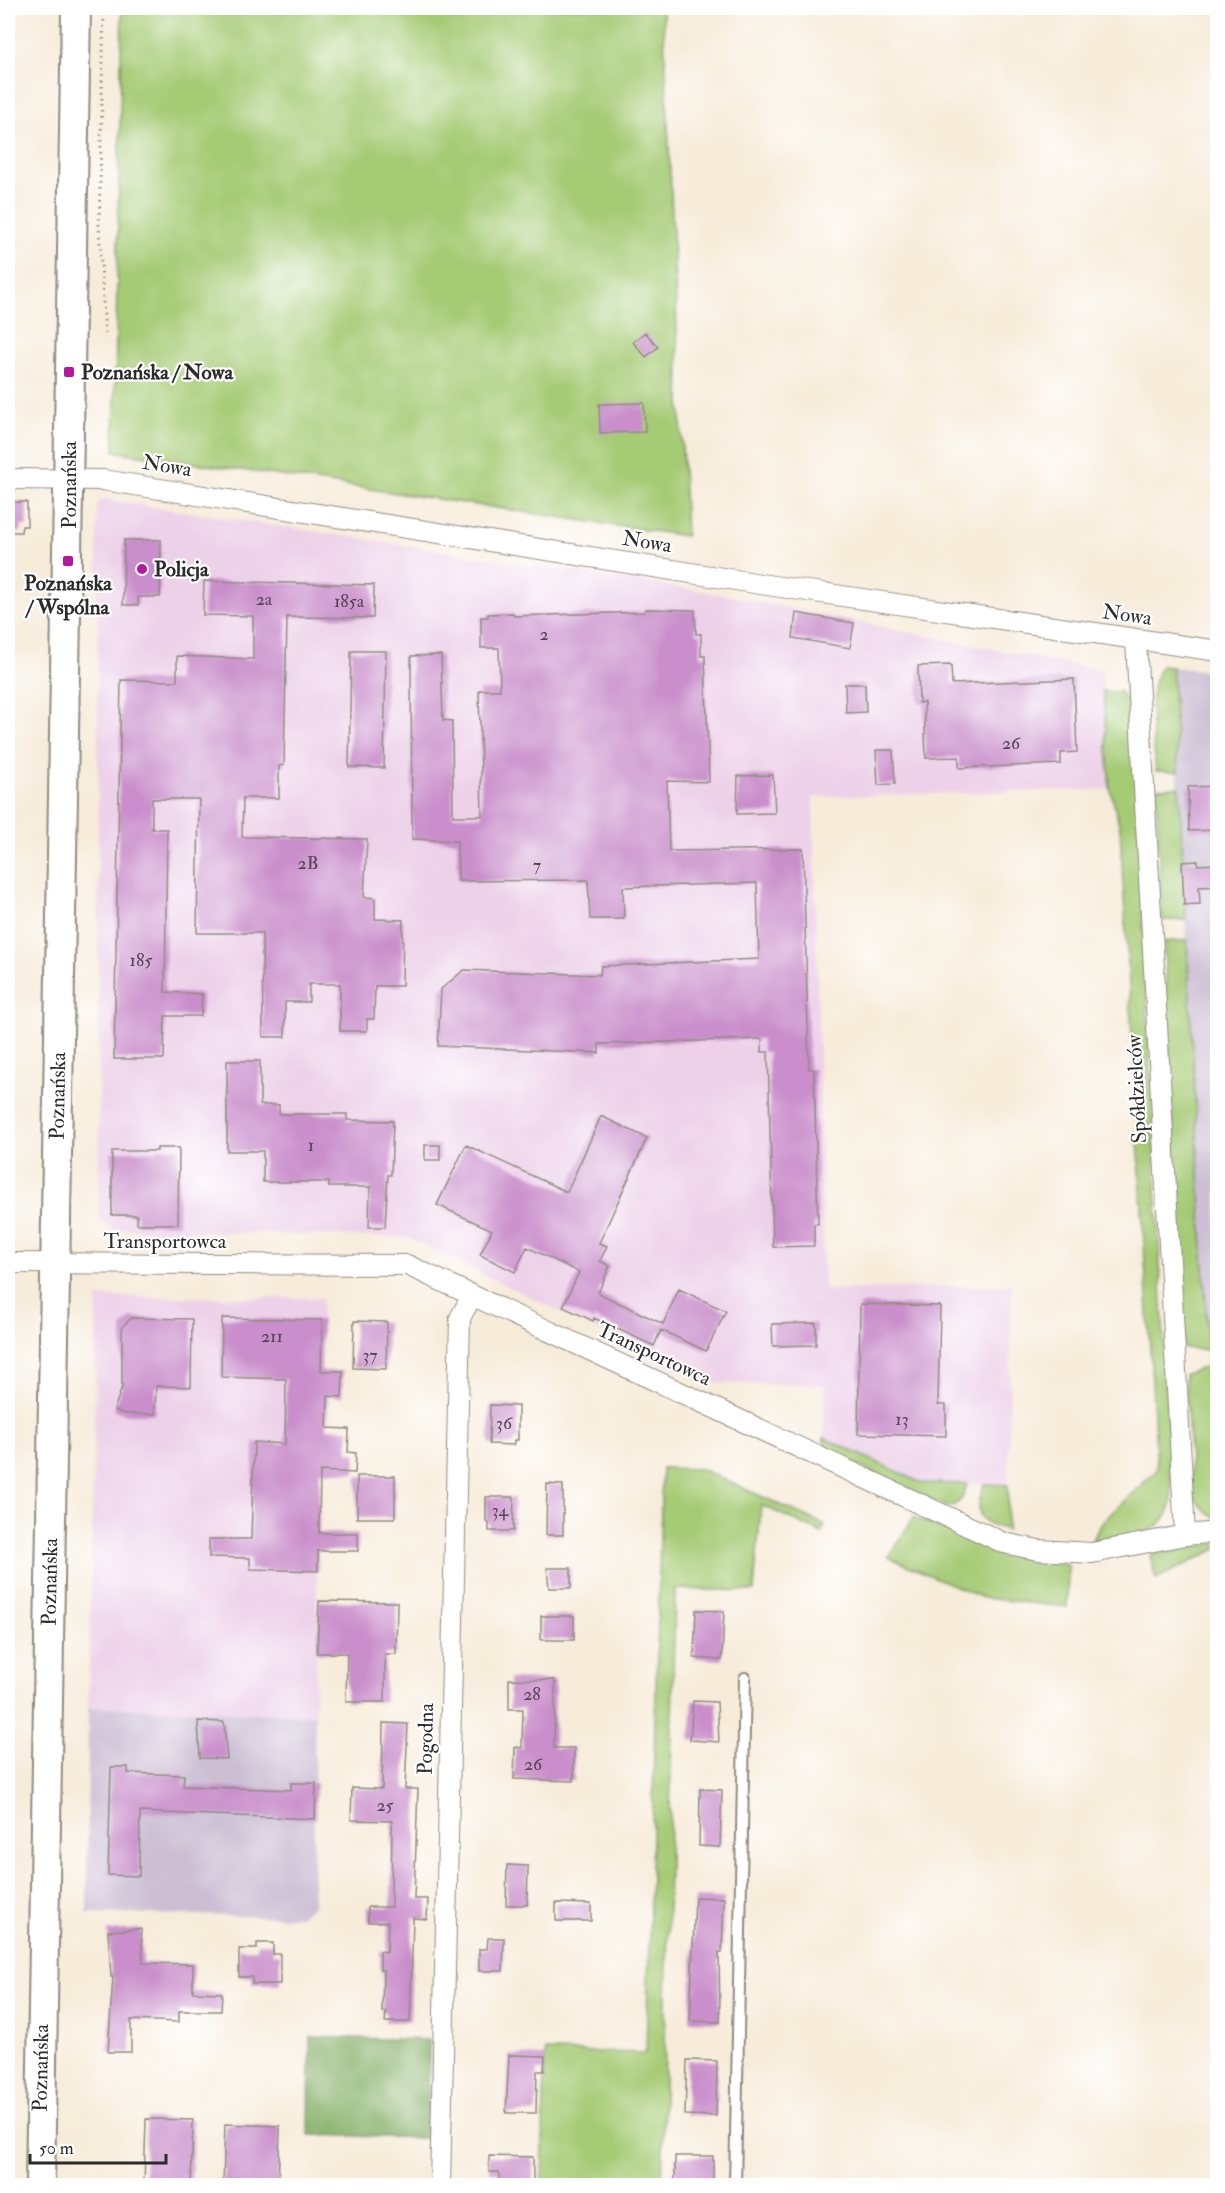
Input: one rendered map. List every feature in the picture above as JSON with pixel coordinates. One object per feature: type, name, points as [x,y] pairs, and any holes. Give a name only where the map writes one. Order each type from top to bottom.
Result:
[{"type":"main road","name":"Poznańska","points":[[40,2186],[76,8]]},
{"type":"street","name":"Nowa","points":[[8,479],[103,480],[1136,641],[1218,651]]},
{"type":"street","name":"Spółdzielców","points":[[1136,641],[1185,1534]]},
{"type":"street","name":"Transportowca","points":[[8,1263],[407,1265],[1004,1543],[1038,1550],[1092,1553],[1185,1534],[1218,1532]]},
{"type":"street","name":"Pogodna","points":[[440,2186],[460,1318],[472,1296]]},
{"type":"lane","points":[[735,2186],[745,1678]]},
{"type":"path","points":[[104,8],[99,227],[105,334]]},
{"type":"shaded area","points":[[103,499],[714,593],[1102,671],[1110,789],[813,797],[824,1290],[1012,1285],[1008,1485],[922,1483],[824,1438],[825,1385],[706,1383],[409,1238],[114,1229],[99,1218],[97,505]]},
{"type":"shaded area","points":[[1172,667],[1217,672],[1217,1450],[1213,1447]]},
{"type":"shaded area","points":[[97,1297],[322,1298],[315,1715],[88,1707]]},
{"type":"shaded area","points":[[88,1707],[315,1715],[313,1906],[299,1917],[87,1913]]},
{"type":"green space","points":[[122,8],[663,8],[686,536],[114,451]]},
{"type":"green space","points":[[1161,666],[1172,667],[1178,772],[1156,771],[1151,704]]},
{"type":"green space","points":[[1103,691],[1120,692],[1132,707],[1172,1502],[1167,1514],[1151,1530],[1128,1537],[1092,1540],[1104,1520],[1157,1470],[1120,828],[1110,789]]},
{"type":"green space","points":[[1179,787],[1186,920],[1162,920],[1156,788]]},
{"type":"green space","points":[[1187,940],[1208,1350],[1184,1348],[1164,942]]},
{"type":"green space","points":[[1209,1366],[1213,1447],[1217,1450],[1217,1518],[1206,1512],[1192,1495],[1185,1374]]},
{"type":"green space","points":[[824,1438],[922,1483],[967,1484],[965,1493],[959,1502],[947,1507],[823,1449]]},
{"type":"green space","points":[[662,1468],[701,1469],[825,1525],[822,1533],[761,1505],[754,1591],[675,1589],[662,2185],[542,2186],[545,2051],[646,2053]]},
{"type":"green space","points":[[984,1484],[1008,1485],[1007,1530],[989,1524],[981,1515],[979,1503]]},
{"type":"green space","points":[[914,1517],[1011,1556],[1068,1565],[1067,1607],[983,1598],[888,1557]]},
{"type":"green space","points":[[1217,1543],[1217,1549],[1156,1579],[1150,1555]]},
{"type":"green space","points":[[310,2037],[429,2040],[428,2138],[309,2135]]},
{"type":"building","points":[[645,332],[658,347],[646,357],[633,342]]},
{"type":"building","points":[[644,403],[645,432],[600,433],[599,404]]},
{"type":"building","points":[[8,502],[27,502],[27,526],[22,526],[21,532],[8,532]]},
{"type":"building","name":"Policja","points":[[124,540],[161,540],[160,597],[138,597],[138,605],[123,605]]},
{"type":"building","points":[[204,581],[374,585],[373,618],[287,617],[284,765],[279,766],[279,798],[243,798],[242,837],[367,839],[364,897],[375,898],[375,919],[403,920],[402,986],[375,986],[374,1019],[367,1019],[367,1031],[340,1031],[340,984],[309,984],[309,1002],[285,1002],[285,1037],[263,1037],[262,933],[197,933],[199,799],[152,799],[152,829],[167,829],[165,992],[202,994],[201,1016],[165,1016],[164,1059],[114,1059],[121,680],[177,681],[177,656],[253,659],[253,616],[203,615]]},
{"type":"building","points":[[645,609],[695,610],[696,634],[701,634],[701,656],[705,656],[709,782],[667,781],[669,851],[803,849],[809,1069],[814,1069],[818,1224],[814,1224],[814,1246],[773,1247],[768,1052],[762,1052],[762,1039],[599,1044],[599,1053],[438,1046],[441,989],[464,970],[600,975],[601,966],[759,959],[757,883],[623,887],[624,919],[590,919],[588,880],[458,881],[457,841],[412,839],[411,656],[441,655],[443,720],[452,721],[453,816],[482,816],[479,690],[500,690],[499,648],[481,648],[481,617],[488,617],[488,614],[513,613],[514,616],[645,612]]},
{"type":"building","points":[[796,613],[854,623],[850,648],[793,638]]},
{"type":"building","points":[[351,651],[386,651],[384,768],[349,767]]},
{"type":"building","points":[[951,665],[952,684],[1074,679],[1077,752],[1061,753],[1061,764],[959,768],[959,757],[926,758],[924,702],[919,703],[918,666]]},
{"type":"building","points":[[845,684],[865,684],[866,712],[846,713]]},
{"type":"building","points":[[876,750],[893,750],[895,784],[878,785]]},
{"type":"building","points":[[773,775],[775,813],[737,814],[738,776]]},
{"type":"building","points":[[1218,786],[1218,830],[1189,831],[1188,787]]},
{"type":"building","points":[[1198,861],[1198,865],[1218,864],[1218,886],[1199,887],[1200,904],[1184,905],[1182,862]]},
{"type":"building","points":[[227,1061],[260,1061],[260,1105],[279,1105],[279,1114],[347,1114],[347,1120],[393,1121],[391,1175],[388,1175],[385,1227],[369,1227],[370,1187],[329,1187],[329,1182],[263,1182],[263,1151],[227,1151]]},
{"type":"building","points":[[601,1116],[647,1138],[599,1243],[607,1246],[600,1261],[610,1266],[598,1293],[663,1324],[679,1289],[726,1311],[706,1351],[661,1330],[654,1346],[594,1318],[593,1321],[563,1307],[579,1272],[527,1247],[515,1272],[480,1255],[492,1230],[437,1205],[466,1145],[567,1192]]},
{"type":"building","points":[[425,1145],[440,1145],[440,1160],[425,1160]]},
{"type":"building","points":[[157,1148],[179,1148],[178,1224],[137,1224],[137,1215],[112,1215],[112,1151],[157,1151]]},
{"type":"building","points":[[860,1304],[940,1306],[938,1405],[946,1405],[946,1436],[858,1434]]},
{"type":"building","points":[[131,1318],[192,1319],[191,1387],[156,1386],[155,1414],[125,1414],[114,1410],[122,1387],[122,1327]]},
{"type":"building","points":[[222,1318],[322,1320],[321,1371],[343,1371],[342,1397],[328,1396],[327,1428],[349,1429],[348,1452],[356,1453],[355,1473],[320,1471],[319,1533],[358,1533],[358,1551],[318,1551],[318,1571],[250,1569],[250,1558],[209,1557],[209,1539],[251,1539],[254,1442],[285,1444],[286,1379],[221,1377]]},
{"type":"building","points":[[354,1321],[387,1322],[386,1369],[353,1368]]},
{"type":"building","points":[[816,1323],[816,1345],[773,1346],[772,1324]]},
{"type":"building","points":[[490,1405],[518,1406],[518,1440],[514,1440],[514,1445],[489,1444]]},
{"type":"building","points":[[357,1476],[395,1476],[395,1518],[357,1518]]},
{"type":"building","points":[[547,1484],[563,1485],[563,1535],[546,1535]]},
{"type":"building","points":[[486,1497],[514,1497],[513,1531],[489,1531],[489,1522],[486,1522]]},
{"type":"building","points":[[547,1568],[571,1568],[571,1588],[549,1588]]},
{"type":"building","points":[[319,1601],[397,1602],[396,1654],[385,1654],[385,1702],[346,1702],[347,1653],[317,1653]]},
{"type":"building","points":[[696,1610],[724,1611],[722,1660],[694,1658]]},
{"type":"building","points":[[541,1616],[574,1616],[574,1640],[541,1640]]},
{"type":"building","points":[[509,1679],[555,1680],[554,1748],[574,1748],[574,1781],[514,1779],[515,1747],[522,1748],[523,1709],[509,1709]]},
{"type":"building","points":[[693,1701],[717,1702],[719,1742],[690,1740]]},
{"type":"building","points":[[198,1721],[224,1722],[227,1759],[200,1758]]},
{"type":"building","points":[[383,1723],[408,1724],[405,1789],[418,1789],[414,1899],[428,1899],[427,1919],[413,1918],[410,2022],[385,2022],[386,2012],[382,2012],[383,1970],[380,1970],[380,1951],[387,1952],[388,1922],[368,1922],[368,1907],[391,1907],[392,1821],[351,1820],[352,1788],[382,1789]]},
{"type":"building","points":[[111,1767],[128,1767],[128,1773],[184,1775],[183,1786],[291,1790],[291,1783],[316,1783],[315,1819],[140,1812],[139,1876],[108,1875]]},
{"type":"building","points":[[700,1789],[722,1790],[720,1847],[699,1846]]},
{"type":"building","points":[[507,1865],[528,1866],[527,1905],[506,1905]]},
{"type":"building","points":[[695,1897],[724,1898],[722,1952],[719,1952],[720,2022],[690,2021]]},
{"type":"building","points":[[556,1903],[591,1904],[591,1921],[556,1921]]},
{"type":"building","points":[[141,1929],[143,1963],[193,1964],[193,1992],[222,1993],[221,2011],[179,2011],[179,2022],[131,2020],[131,2052],[108,2052],[113,1977],[111,1977],[108,1931]]},
{"type":"building","points":[[488,1938],[504,1938],[503,1971],[479,1971],[479,1949],[487,1949]]},
{"type":"building","points":[[257,1943],[273,1943],[273,1954],[280,1954],[280,1984],[252,1984],[252,1977],[239,1977],[239,1949],[257,1949]]},
{"type":"building","points":[[509,2055],[545,2056],[544,2071],[537,2071],[536,2113],[506,2113]]},
{"type":"building","points":[[687,2060],[717,2061],[716,2116],[685,2115]]},
{"type":"building","points":[[146,2119],[193,2120],[191,2186],[144,2186]]},
{"type":"building","points":[[225,2124],[280,2126],[278,2186],[223,2186]]},
{"type":"building","points":[[489,2156],[533,2157],[533,2186],[499,2186],[499,2172],[489,2172]]},
{"type":"building","points":[[675,2156],[713,2156],[713,2186],[675,2186]]},
{"type":"place","name":"Poznańska / Nowa","points":[[69,372]]},
{"type":"place","name":"Poznańska / Wspólna","points":[[68,561]]},
{"type":"place","name":"Policja","points":[[142,569]]}]
